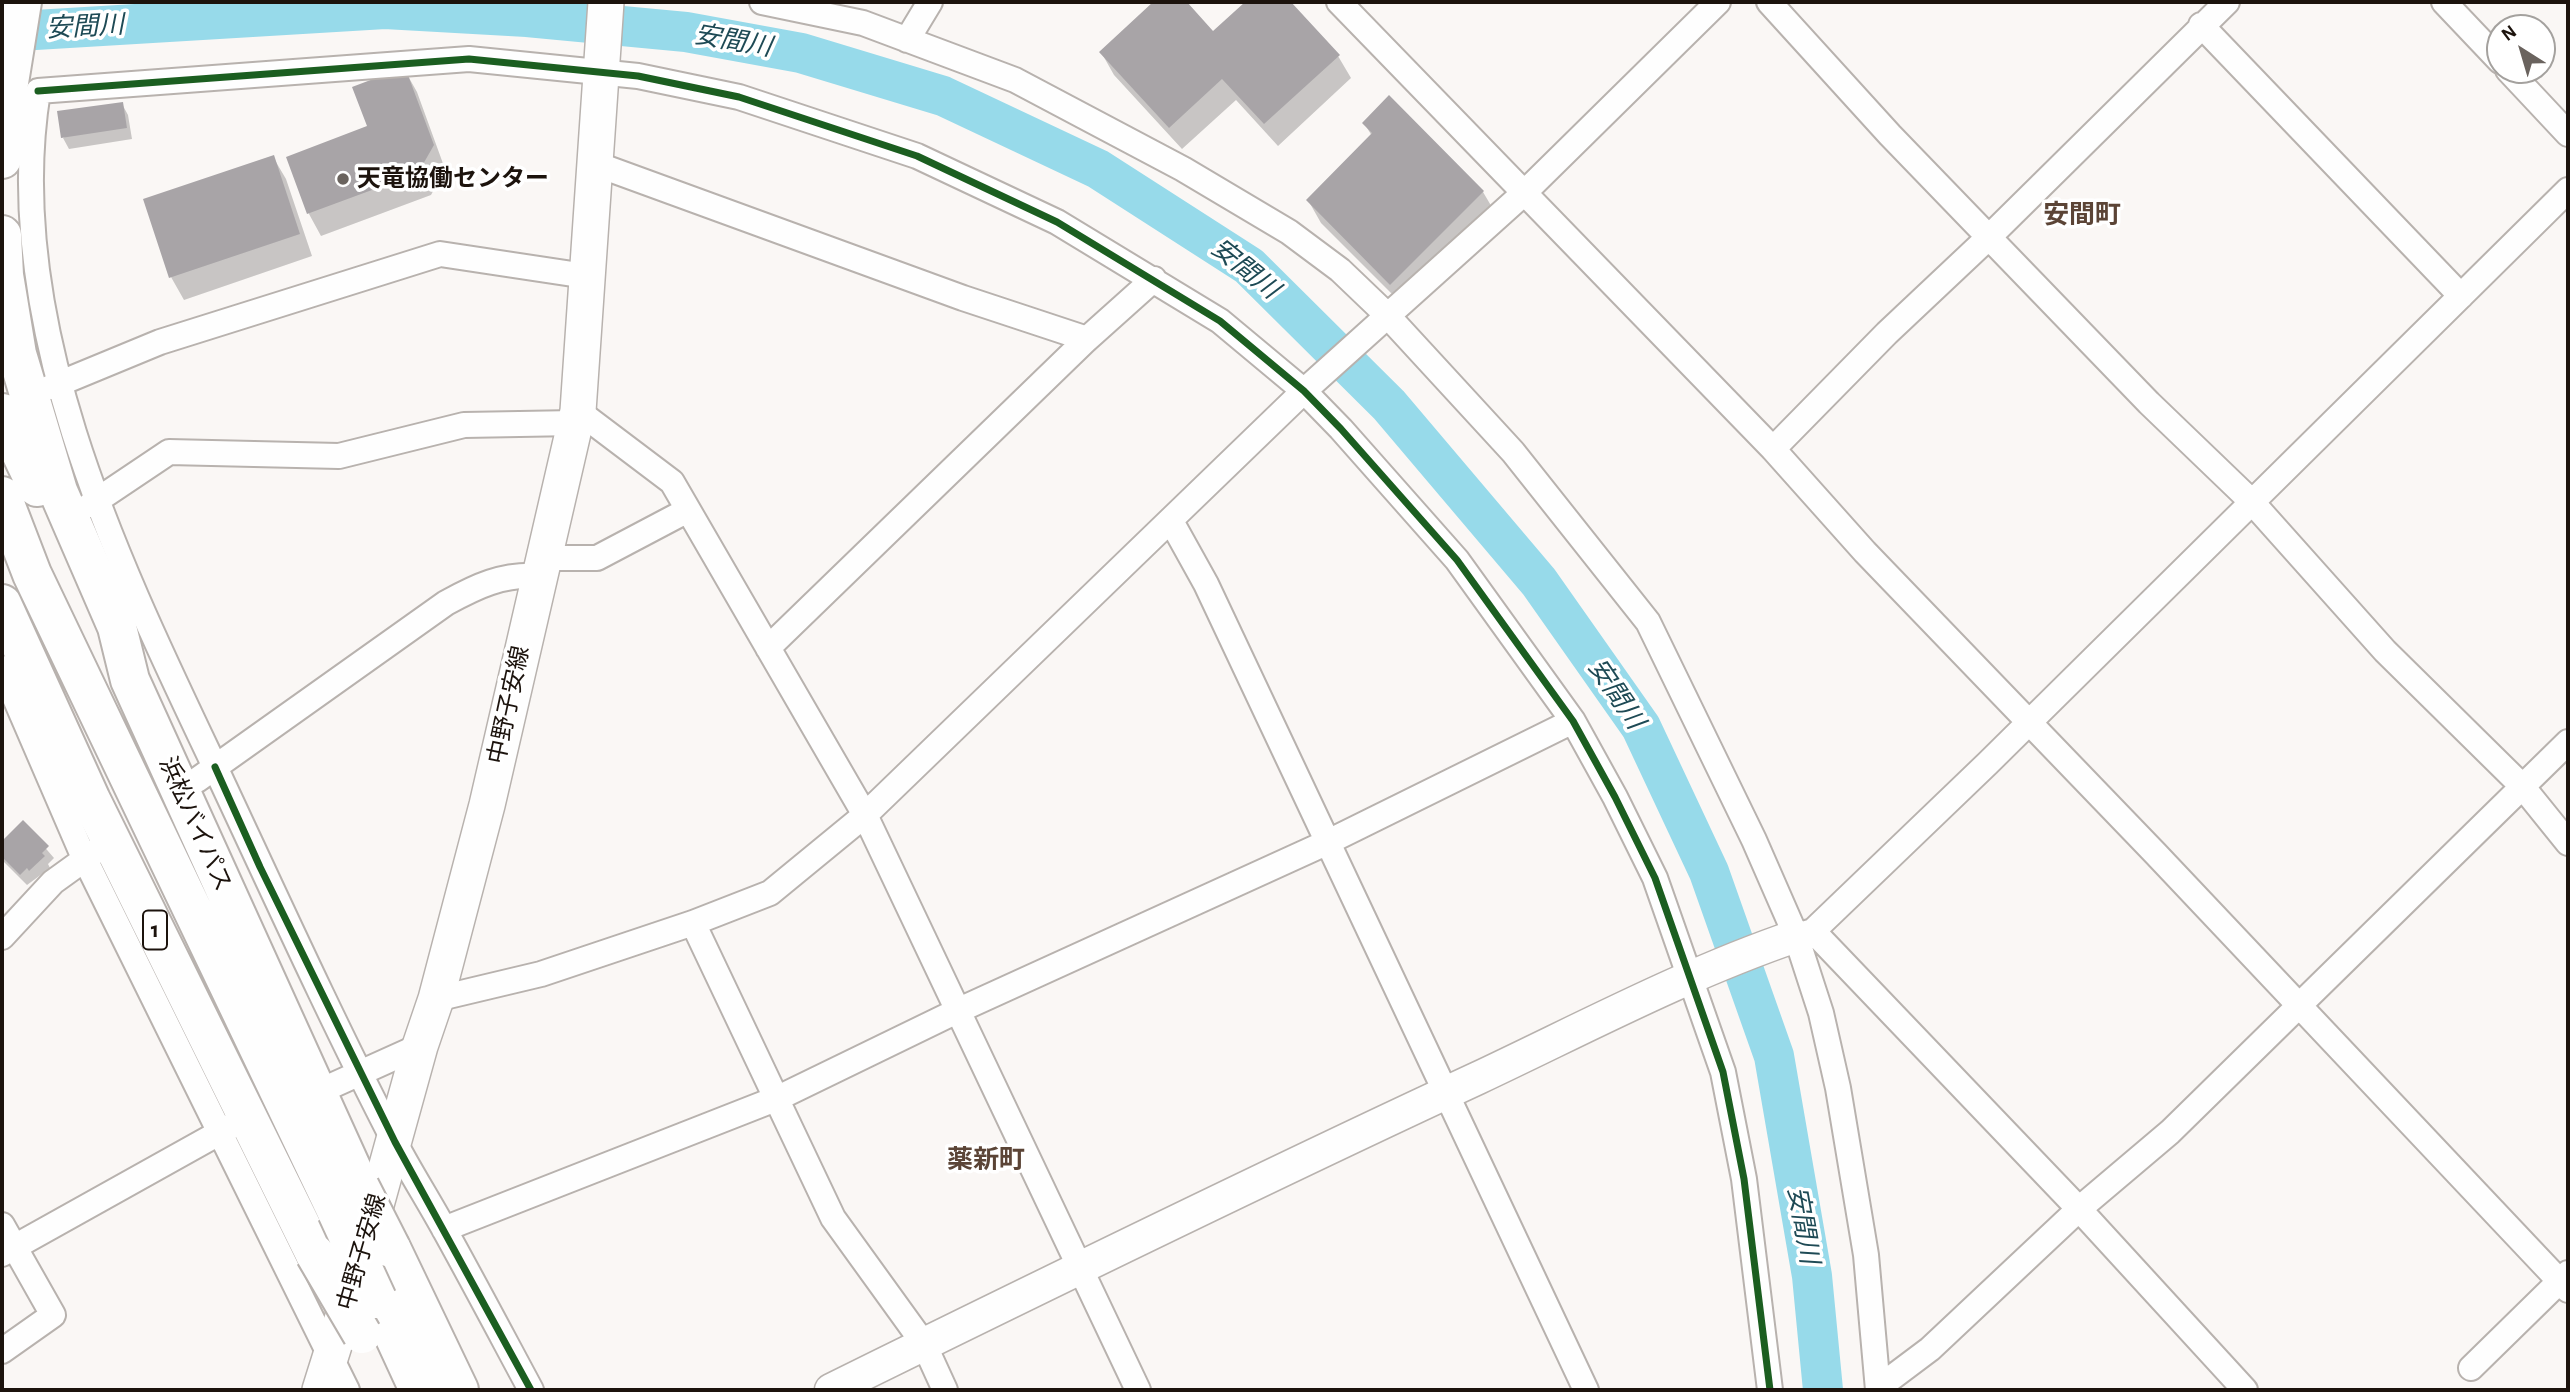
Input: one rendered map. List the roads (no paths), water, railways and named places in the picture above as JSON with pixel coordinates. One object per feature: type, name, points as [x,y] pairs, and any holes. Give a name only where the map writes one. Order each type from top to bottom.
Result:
[{"type":"highway","points":[[2,159],[22,93],[22,2]]},
{"type":"highway","name":"浜松バイパス","points":[[2,235],[4,275],[17,354],[58,491],[117,628],[130,680],[349,1199],[377,1299],[419,1390]]},
{"type":"highway","name":"1","points":[[2,413],[130,680]]},
{"type":"highway","name":"浜松バイパス","points":[[2,496],[32,574],[349,1199],[391,1248],[459,1390]]},
{"type":"highway","name":"1","points":[[2,604],[91,800],[315,1254],[391,1390]]},
{"type":"highway","name":"1","points":[[429,1328],[468,1390]]},
{"type":"main road","name":"中野子安線","points":[[320,1390],[436,999],[487,805],[576,417],[606,2]]},
{"type":"street","points":[[762,2],[863,23],[1015,80],[1182,169],[1289,232],[1340,270],[1386,314],[1513,452],[1648,622],[1801,934],[1840,1099],[1866,1255],[1878,1389]]},
{"type":"street","points":[[907,40],[930,2]]},
{"type":"street","points":[[1339,2],[1773,449],[1865,552],[2566,1281],[2472,1368]]},
{"type":"street","points":[[436,999],[541,974],[693,923],[770,893],[865,815],[1304,391],[1386,314],[1523,194],[1717,2]]},
{"type":"street","points":[[1769,2],[1890,135],[2149,403],[2251,501],[2385,651],[2522,786],[2568,843]]},
{"type":"street","points":[[1773,449],[1887,333],[1989,237],[2227,2]]},
{"type":"street","points":[[2444,2],[2486,46]]},
{"type":"street","points":[[2201,25],[2461,296]]},
{"type":"street","points":[[531,1390],[395,1142],[260,867],[206,774],[159,659],[76,472],[31,314],[24,236],[23,165],[28,126],[22,93],[469,59],[600,67],[739,97],[916,156],[1057,222],[1220,321],[1304,391],[1457,560],[1573,721],[1655,878],[1723,1072],[1744,1179],[1770,1390]]},
{"type":"street","points":[[2521,84],[2568,134]]},
{"type":"street","points":[[593,163],[963,298],[1087,339]]},
{"type":"street","points":[[831,1390],[1079,1266],[1446,1093],[1692,978],[1801,934],[2028,723],[2568,190]]},
{"type":"street","points":[[51,387],[160,342],[440,254],[586,276]]},
{"type":"street","points":[[768,648],[1087,339],[1154,279]]},
{"type":"street","points":[[90,505],[169,452],[339,456],[464,425],[576,417],[672,482],[865,815],[1138,1390]]},
{"type":"street","points":[[206,774],[446,603],[486,582],[540,567],[597,558],[688,510]]},
{"type":"street","points":[[1171,521],[1206,584],[1586,1390]]},
{"type":"street","points":[[2,668],[90,855],[228,1127],[347,1390]]},
{"type":"street","points":[[444,1228],[778,1098],[957,1011],[1328,842],[1573,721]]},
{"type":"street","points":[[1878,1389],[1930,1349],[2079,1209],[2170,1132],[2301,1007],[2568,742]]},
{"type":"street","points":[[2,937],[53,882],[90,855]]},
{"type":"street","points":[[693,923],[833,1218],[923,1345],[945,1390]]},
{"type":"street","points":[[1801,934],[2079,1209],[2245,1390]]},
{"type":"street","points":[[329,1087],[420,1046]]},
{"type":"street","points":[[8,1250],[228,1127]]},
{"type":"street","points":[[2,1225],[8,1250],[53,1315],[2,1351]]},
{"type":"waterway","name":"安間川","points":[[2,32],[385,9],[527,17],[686,32],[801,53],[943,96],[1098,169],[1249,266],[1389,405],[1539,582],[1641,727],[1709,872],[1774,1056],[1812,1276],[1823,1390]]},
{"type":"place","name":"天竜協働センター","points":[[343,179]]},
{"type":"district","name":"安間町","points":[[2082,215]]},
{"type":"district","name":"薬新町","points":[[986,1160]]}]
